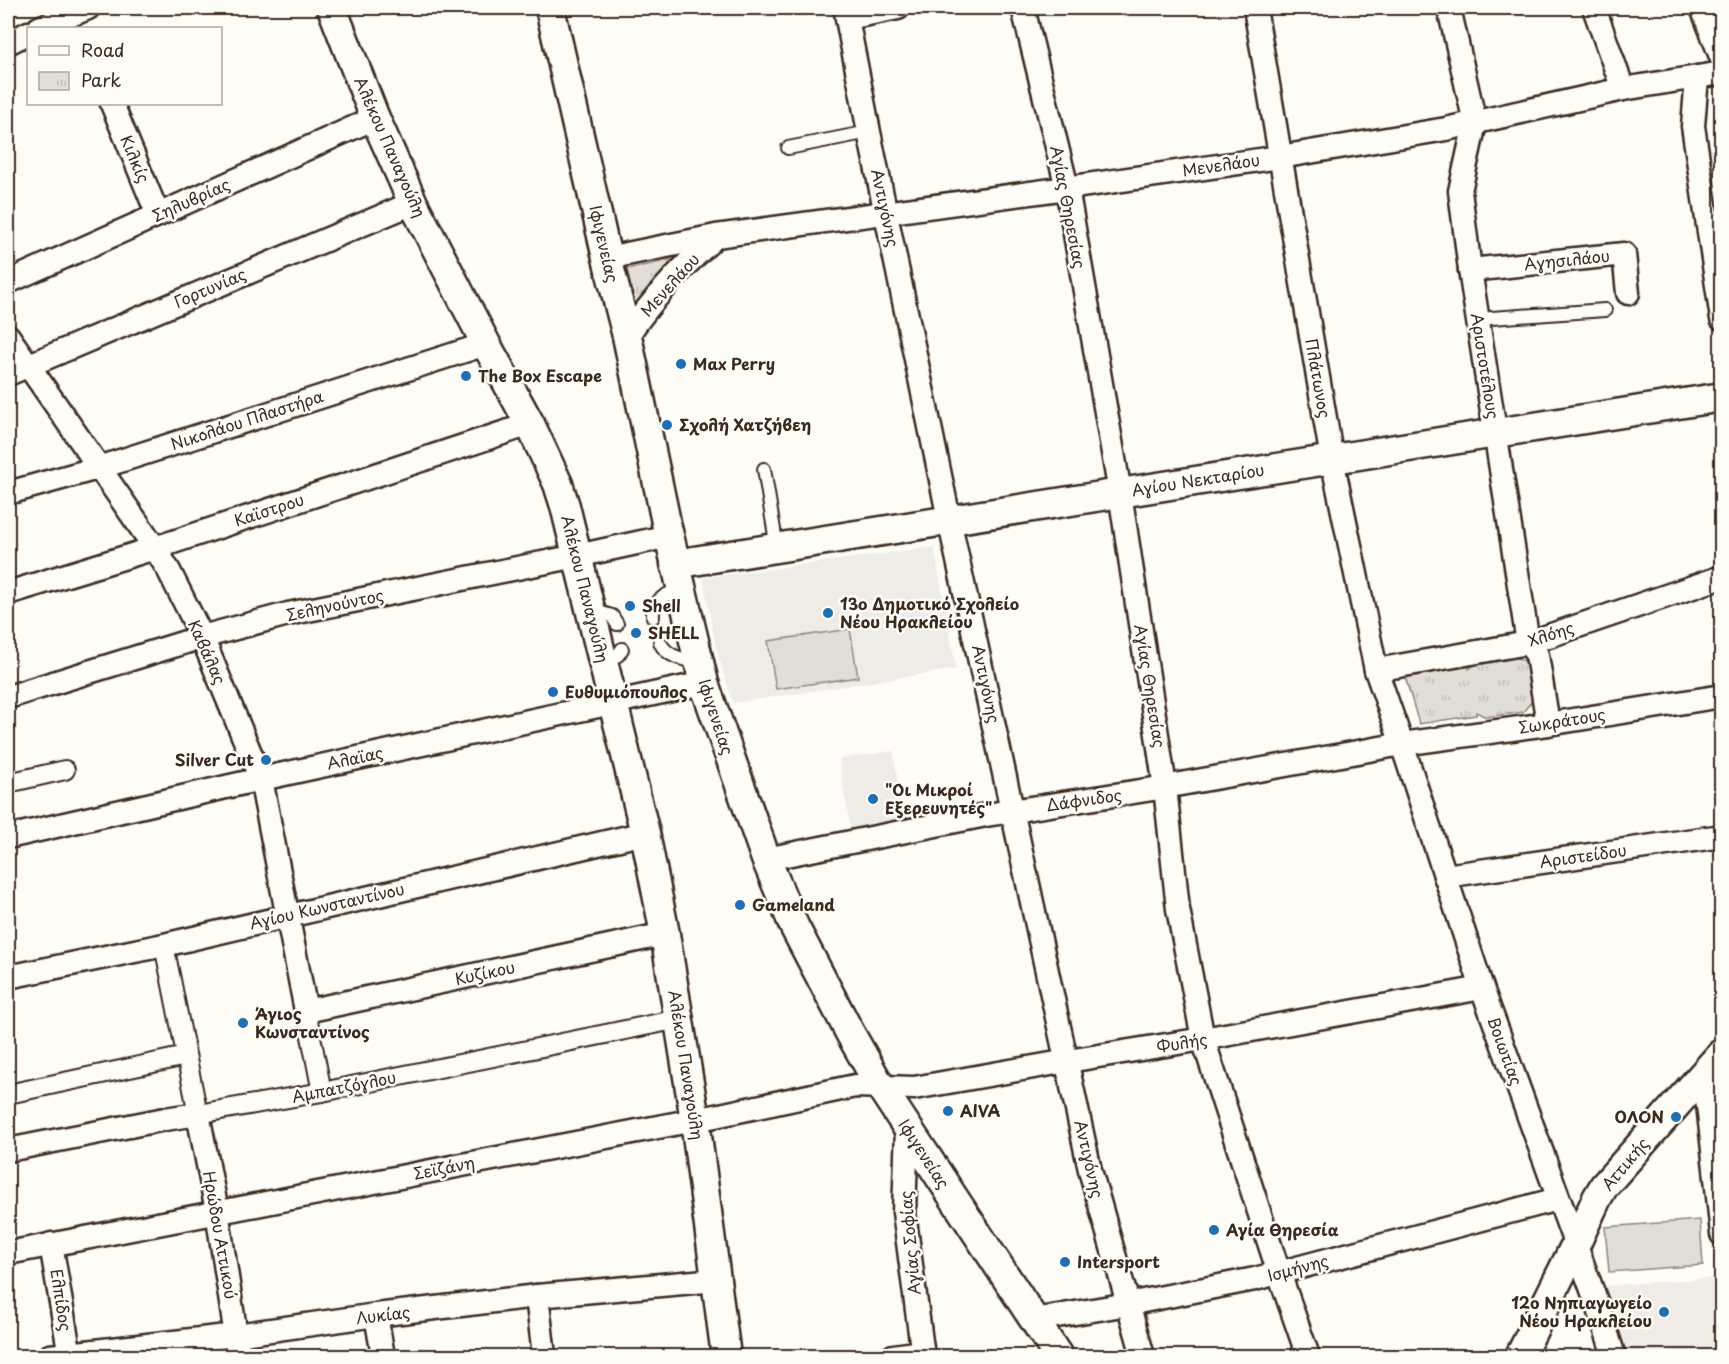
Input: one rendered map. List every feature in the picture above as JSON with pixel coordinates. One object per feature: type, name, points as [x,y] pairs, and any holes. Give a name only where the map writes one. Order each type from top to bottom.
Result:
[{"type":"street","name":"Αλέκου Παναγούλη","points":[[332,8],[375,118],[413,203],[530,424],[558,484],[590,609],[612,655],[613,702],[645,833],[679,1019],[695,1120],[726,1356]]},
{"type":"street","name":"Ιφιγενείας","points":[[550,8],[627,336],[669,536],[701,673],[766,860],[794,926],[880,1086],[1058,1356]]},
{"type":"street","points":[[846,13],[898,8]]},
{"type":"street","name":"Αγίας Θηρεσίας","points":[[1023,8],[1067,188],[1120,493],[1165,787],[1178,909],[1203,1039],[1308,1356]]},
{"type":"street","name":"Πλάτωνος","points":[[1255,8],[1332,459],[1376,670],[1402,744]]},
{"type":"street","name":"Αριστοτέλους","points":[[1449,8],[1475,123],[1460,191],[1470,270],[1527,643],[1537,655],[1548,724]]},
{"type":"street","points":[[1594,8],[1623,89]]},
{"type":"street","points":[[1702,8],[1722,59]]},
{"type":"street","name":"Αντιγόνης","points":[[846,13],[949,519],[1090,1170],[1143,1356]]},
{"type":"street","points":[[42,27],[79,14]]},
{"type":"street","points":[[8,43],[27,34]]},
{"type":"street","name":"Μενελάου","points":[[607,258],[716,236],[1280,157],[1446,129],[1623,89],[1722,73]]},
{"type":"street","points":[[1697,77],[1693,126],[1712,179],[1721,306]]},
{"type":"street","name":"Κιλκίς","points":[[112,105],[158,215]]},
{"type":"street","name":"Σηλυβρίας","points":[[8,282],[375,118]]},
{"type":"street","name":"Γορτυνίας","points":[[17,370],[413,203]]},
{"type":"street","name":"Μενελάου","points":[[627,336],[660,291],[716,236]]},
{"type":"street","name":"Αγησιλάου","points":[[1470,270],[1624,254],[1628,293]]},
{"type":"street","name":"Καβάλας","points":[[8,336],[17,370],[98,468],[155,548],[202,637],[261,779],[306,1011]]},
{"type":"street","name":"Νικολάου Πλαστήρα","points":[[8,493],[98,468],[486,344]]},
{"type":"street","name":"Αγίου Νεκταρίου","points":[[678,576],[777,548],[1722,397]]},
{"type":"street","name":"Καϊστρου","points":[[8,593],[155,548],[530,424]]},
{"type":"street","name":"Σεληνούντος","points":[[8,697],[202,637],[288,614],[669,536]]},
{"type":"street","name":"Χλόης","points":[[1376,670],[1527,643],[1722,577]]},
{"type":"street","name":"Αλαϊας","points":[[8,837],[613,702],[701,673]]},
{"type":"street","name":"Σωκράτους","points":[[1402,744],[1548,724],[1722,696]]},
{"type":"street","name":"Δάφνιδος","points":[[766,860],[1013,810],[1165,787],[1402,744]]},
{"type":"street","name":"Βοιωτίας","points":[[1402,744],[1482,988],[1614,1356]]},
{"type":"street","points":[[8,783],[65,770]]},
{"type":"street","name":"Αγίου Κωνσταντίνου","points":[[8,977],[164,945],[645,833]]},
{"type":"street","name":"Αριστείδου","points":[[1445,876],[1722,836]]},
{"type":"street","name":"Κυζίκου","points":[[306,1011],[665,934]]},
{"type":"street","points":[[164,945],[198,1114]]},
{"type":"street","name":"Φυλής","points":[[880,1086],[914,1088],[1068,1060],[1203,1039],[1482,988]]},
{"type":"street","points":[[306,1011],[322,1092]]},
{"type":"street","name":"Αμπατζόγλου","points":[[8,1150],[165,1119],[322,1092],[679,1019]]},
{"type":"street","name":"Αττικής","points":[[1520,1356],[1604,1186],[1722,1053]]},
{"type":"street","points":[[8,1094],[186,1056]]},
{"type":"street","points":[[1703,1074],[1722,1234]]},
{"type":"street","name":"Σεϊζάνη","points":[[8,1252],[695,1120],[855,1086],[880,1086]]},
{"type":"street","name":"Ηρώδου Αττικού","points":[[198,1114],[217,1211],[238,1346]]},
{"type":"street","name":"Αγίας Σοφίας","points":[[907,1130],[904,1212],[923,1354]]},
{"type":"street","name":"Ισμήνης","points":[[1034,1320],[1128,1304],[1279,1273],[1558,1199]]},
{"type":"street","name":"Ελπίδος","points":[[51,1244],[63,1356]]},
{"type":"street","name":"Λυκίας","points":[[63,1356],[238,1346],[376,1315],[537,1296],[717,1280]]},
{"type":"street","points":[[537,1296],[544,1356]]},
{"type":"street","points":[[376,1315],[382,1356]]},
{"type":"street","points":[[893,1356],[923,1354]]},
{"type":"lane","points":[[788,148],[869,132]]},
{"type":"lane","points":[[1478,319],[1605,310]]},
{"type":"lane","points":[[764,469],[777,548]]},
{"type":"lane","points":[[653,617],[653,609],[658,600],[665,595],[678,576]]},
{"type":"lane","points":[[590,609],[612,616],[616,624]]},
{"type":"lane","points":[[660,642],[664,650],[701,673]]},
{"type":"shaded area","name":"13ο Δημοτικό Σχολείο Νέου Ηρακλείου","points":[[934,547],[956,669],[733,703],[716,648],[703,578]]},
{"type":"shaded area","name":"\"Οι Μικροί Εξερευνητές\"","points":[[893,751],[904,820],[850,828],[839,759]]},
{"type":"shaded area","name":"12ο Νηπιαγωγείο Νέου Ηρακλείου","points":[[1713,1278],[1719,1337],[1716,1339],[1718,1353],[1695,1356],[1629,1356],[1603,1286]]},
{"type":"green space","points":[[676,259],[635,309],[627,269]]},
{"type":"green space","points":[[850,629],[858,677],[776,689],[768,641]]},
{"type":"green space","points":[[1514,656],[1530,664],[1535,697],[1523,712],[1486,717],[1476,712],[1476,715],[1419,724],[1404,673],[1468,664],[1469,669],[1477,663]]},
{"type":"green space","points":[[1700,1220],[1703,1265],[1609,1272],[1605,1227]]},
{"type":"place","name":"Max Perry","points":[[681,364]]},
{"type":"place","name":"The Box Escape","points":[[466,376]]},
{"type":"place","name":"Σχολή Χατζήβεη","points":[[667,425]]},
{"type":"place","name":"Shell","points":[[630,606]]},
{"type":"place","name":"13ο Δημοτικό Σχολείο Νέου Ηρακλείου","points":[[828,613]]},
{"type":"place","name":"SHELL","points":[[636,633]]},
{"type":"place","name":"Ευθυμιόπουλος","points":[[553,692]]},
{"type":"place","name":"Silver Cut","points":[[266,760]]},
{"type":"place","name":"\"Οι Μικροί Εξερευνητές\"","points":[[873,799]]},
{"type":"place","name":"Gameland","points":[[740,905]]},
{"type":"place","name":"Άγιος Κωνσταντίνος","points":[[243,1023]]},
{"type":"place","name":"AIVA","points":[[948,1111]]},
{"type":"place","name":"ΟΛΟΝ","points":[[1676,1117]]},
{"type":"place","name":"Αγία Θηρεσία","points":[[1214,1230]]},
{"type":"place","name":"Intersport","points":[[1065,1262]]},
{"type":"place","name":"12ο Νηπιαγωγείο Νέου Ηρακλείου","points":[[1664,1312]]}]
